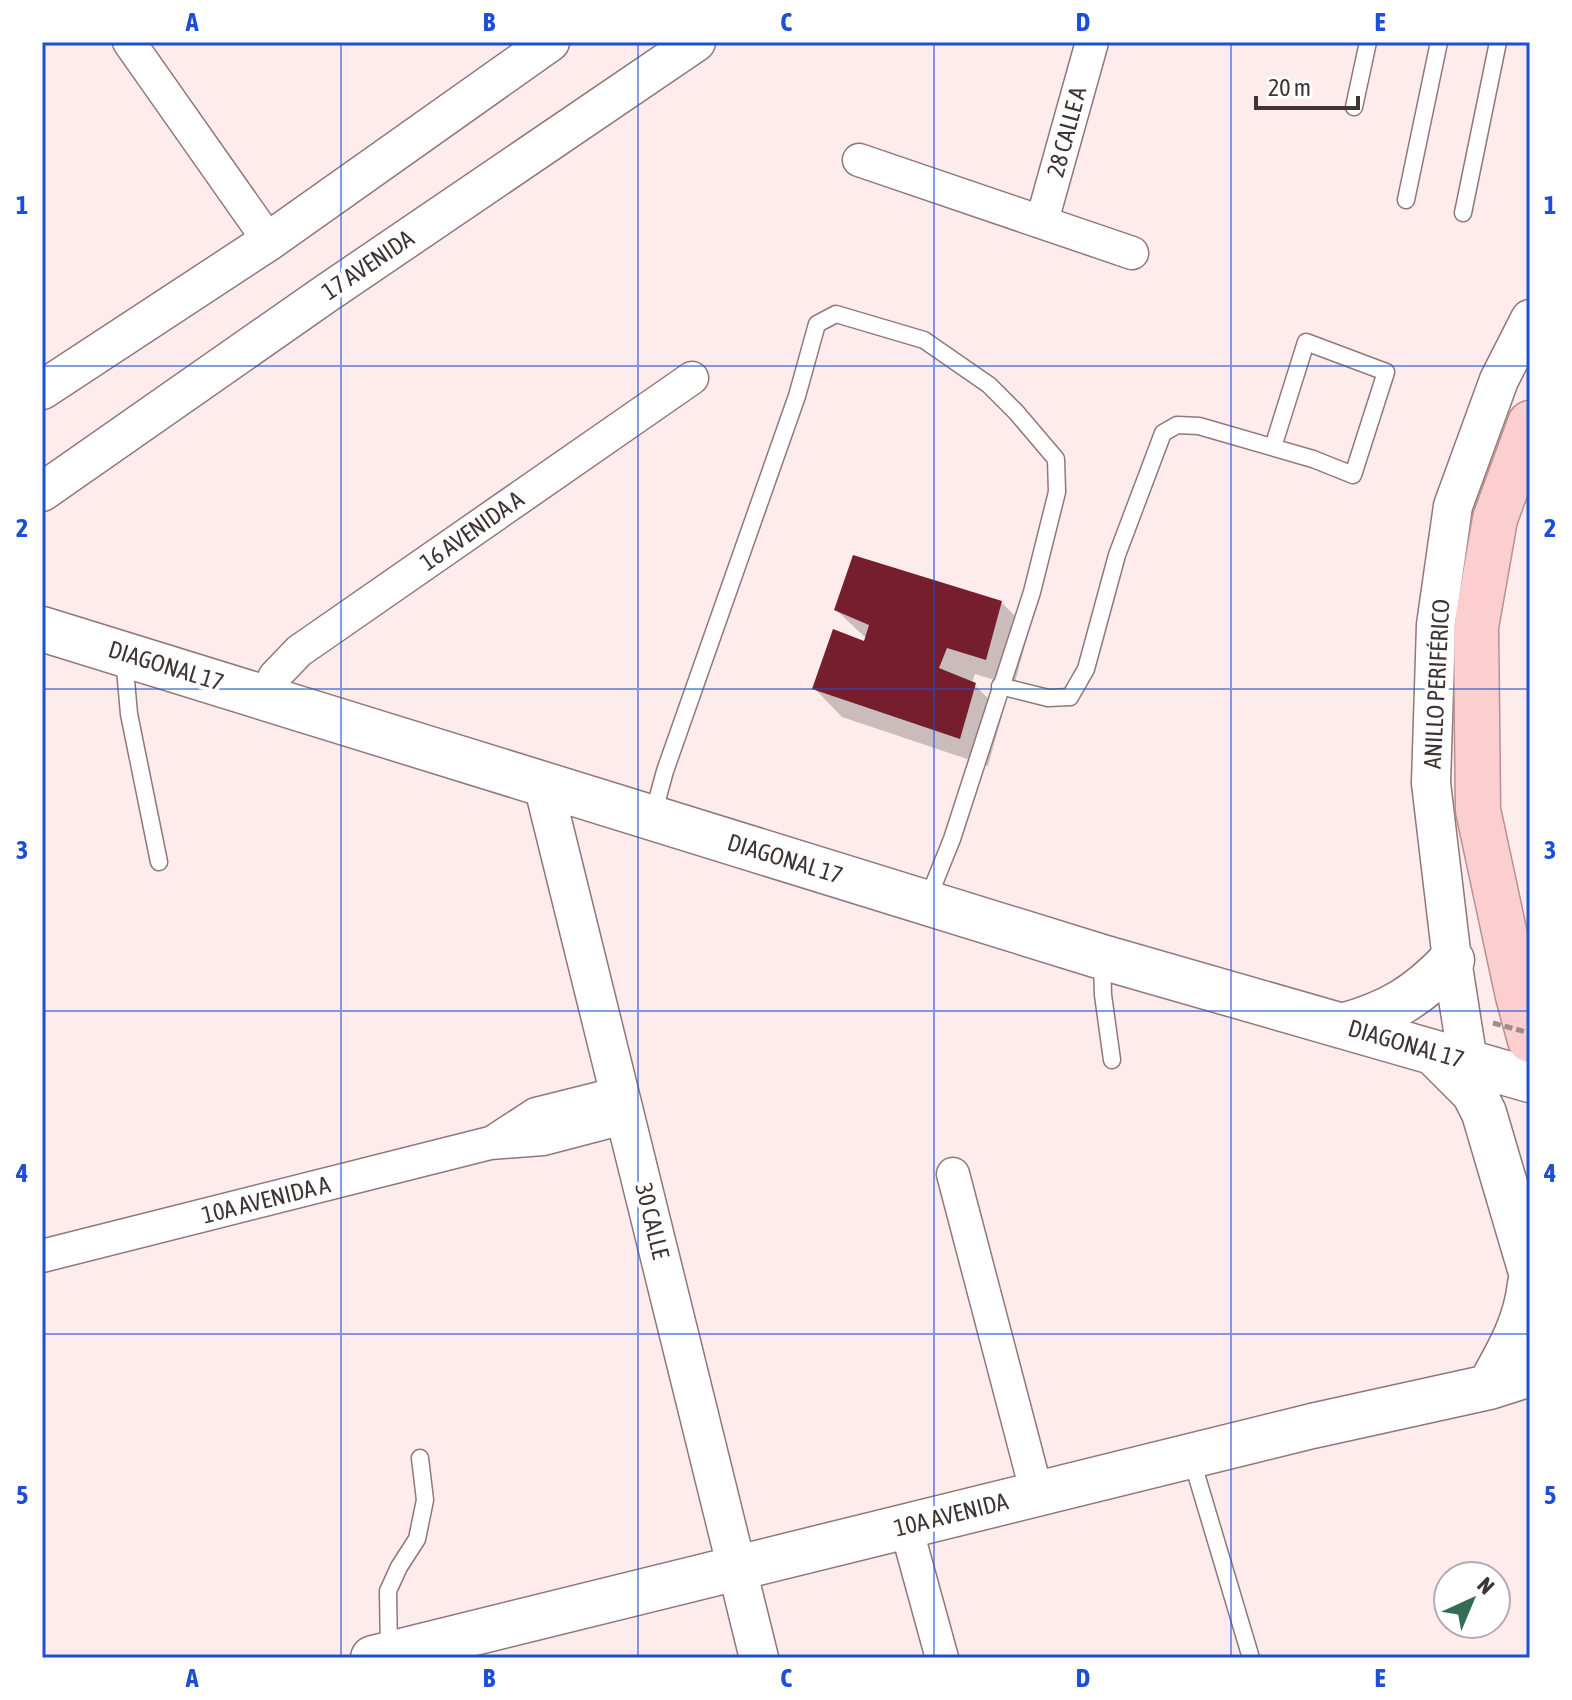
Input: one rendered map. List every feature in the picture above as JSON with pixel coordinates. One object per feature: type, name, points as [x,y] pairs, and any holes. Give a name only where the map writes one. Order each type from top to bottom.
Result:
[{"type":"highway","name":"ANILLO PERIFÉRICO","points":[[1512,1031],[1518,996],[1478,810],[1476,627],[1495,519],[1530,423]]},
{"type":"main road","name":"DIAGONAL 17","points":[[47,627],[1102,957],[1481,1066]]},
{"type":"main road","points":[[1342,1026],[1374,1017],[1403,1003],[1429,984],[1452,960]]},
{"type":"main road","points":[[1481,1066],[1474,1093],[1484,1113],[1530,1269]]},
{"type":"main road","points":[[1489,1387],[1515,1341],[1528,1306],[1530,1284]]},
{"type":"main road","name":"10A AVENIDA","points":[[381,1656],[1191,1456],[1489,1387],[1530,1374]]},
{"type":"street","points":[[129,42],[269,241]]},
{"type":"street","points":[[42,390],[269,241],[550,42]]},
{"type":"street","name":"17 AVENIDA","points":[[42,492],[324,295],[696,42]]},
{"type":"street","name":"28 CALLE A","points":[[1042,221],[1092,42]]},
{"type":"street","points":[[859,160],[1132,253]]},
{"type":"street","name":"ANILLO PERIFÉRICO","points":[[1481,1066],[1452,960],[1431,783],[1436,625],[1453,506],[1499,380],[1527,317]]},
{"type":"street","name":"16 AVENIDA A","points":[[265,696],[275,676],[299,651],[692,378]]},
{"type":"street","name":"30 CALLE","points":[[543,784],[759,1658]]},
{"type":"street","name":"10A AVENIDA A","points":[[42,1256],[490,1143],[536,1114],[624,1105]]},
{"type":"street","points":[[953,1174],[1037,1494]]},
{"type":"street","points":[[906,1527],[942,1658]]},
{"type":"lane","points":[[1354,107],[1368,42]]},
{"type":"lane","points":[[1406,200],[1439,42]]},
{"type":"lane","points":[[1463,213],[1498,42]]},
{"type":"lane","points":[[652,818],[665,771],[797,396],[817,324],[836,314],[924,340],[989,385],[1016,412],[1056,459],[1057,492],[1032,592],[952,839],[926,903]]},
{"type":"lane","points":[[1000,686],[1048,698],[1070,697],[1086,669],[1117,555],[1163,433],[1177,425],[1199,426],[1313,459],[1353,475],[1386,372],[1306,342],[1273,447]]},
{"type":"lane","points":[[123,653],[129,714],[159,862]]},
{"type":"lane","points":[[1102,957],[1103,995],[1112,1060]]},
{"type":"lane","points":[[1191,1456],[1251,1658]]},
{"type":"lane","points":[[381,1656],[388,1591],[417,1539],[425,1500],[420,1458]]},
{"type":"path","points":[[1512,1031],[1530,1033]]},
{"type":"building","points":[[853,555],[1002,601],[986,660],[947,648],[939,668],[976,683],[960,739],[812,689],[833,629],[864,641],[869,625],[834,610]]}]
